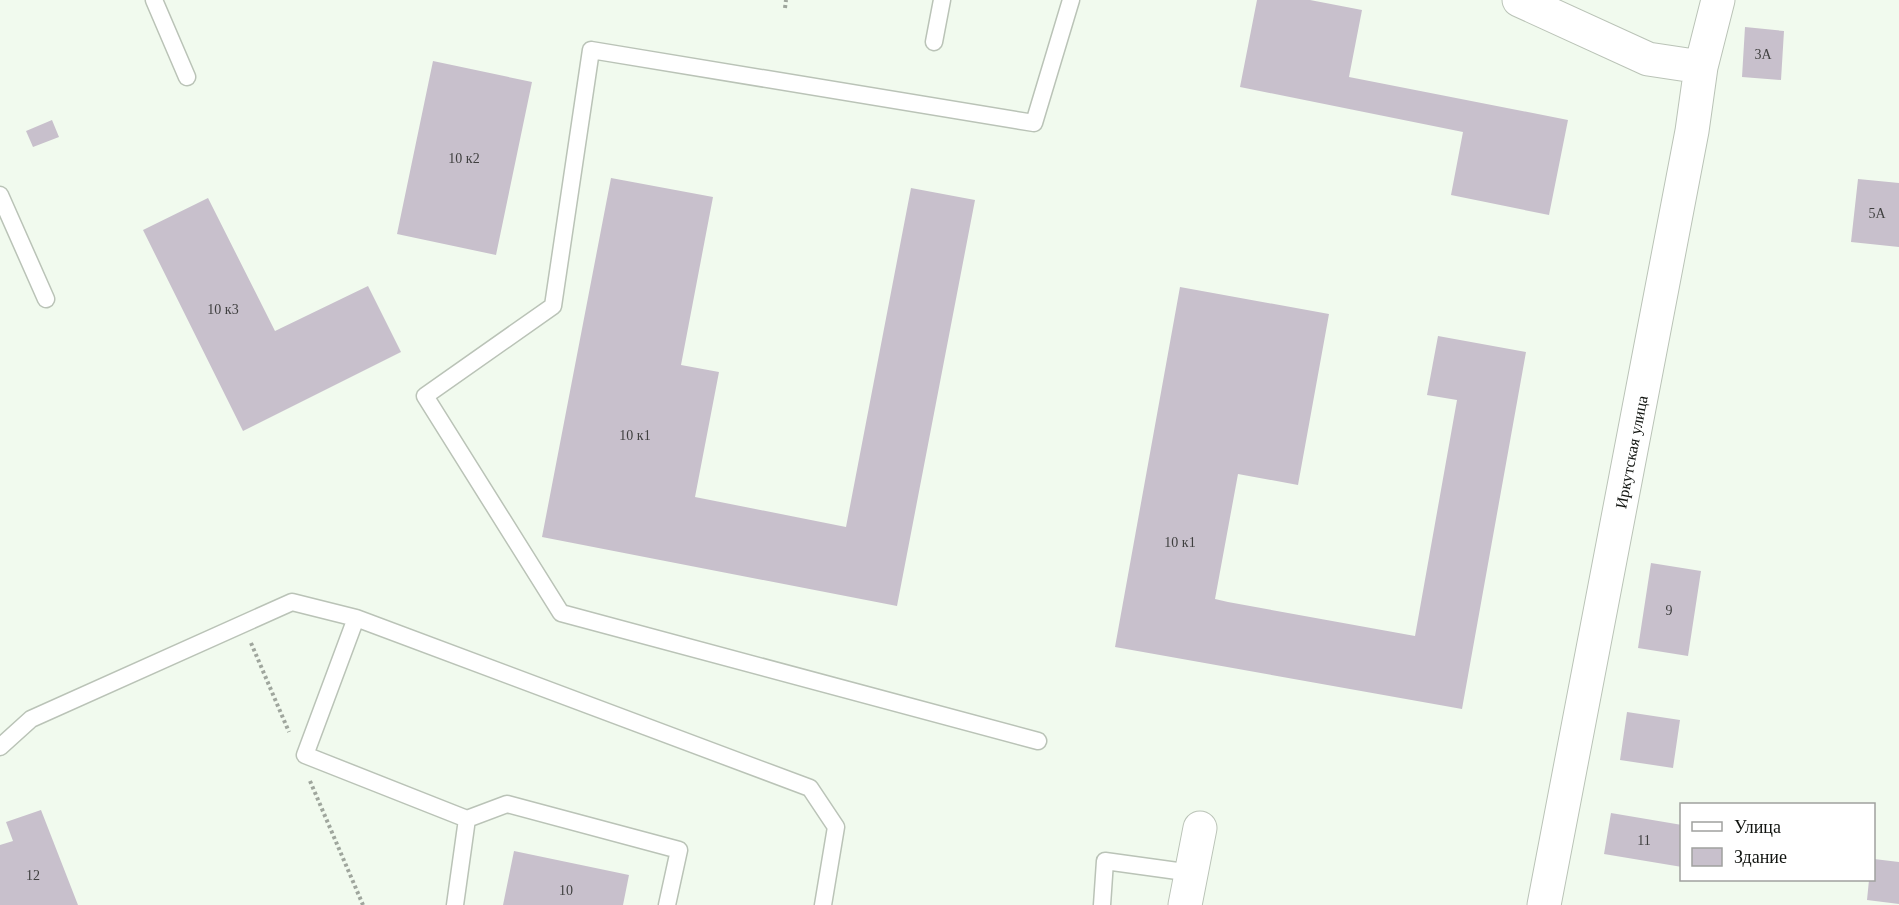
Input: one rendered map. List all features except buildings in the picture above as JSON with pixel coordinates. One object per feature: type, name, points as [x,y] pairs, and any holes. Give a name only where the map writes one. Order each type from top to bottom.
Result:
[{"type":"street","points":[[1519,0],[1648,59],[1701,67]]},
{"type":"street","name":"Иркутская улица","points":[[1544,905],[1690,143],[1701,67],[1718,0]]},
{"type":"street","points":[[1185,905],[1200,828]]},
{"type":"lane","points":[[154,0],[187,77]]},
{"type":"lane","points":[[934,42],[942,0]]},
{"type":"lane","points":[[1038,741],[561,613],[425,396],[553,306],[591,50],[1034,123],[1071,0]]},
{"type":"lane","points":[[0,195],[46,299]]},
{"type":"lane","points":[[0,747],[31,719],[292,602],[356,618],[810,788],[836,827],[822,905]]},
{"type":"lane","points":[[356,618],[304,755],[467,819],[507,804],[679,850],[667,905]]},
{"type":"lane","points":[[455,905],[467,819]]},
{"type":"lane","points":[[1102,905],[1105,861],[1192,873]]},
{"type":"path","points":[[785,8],[786,0]]}]
